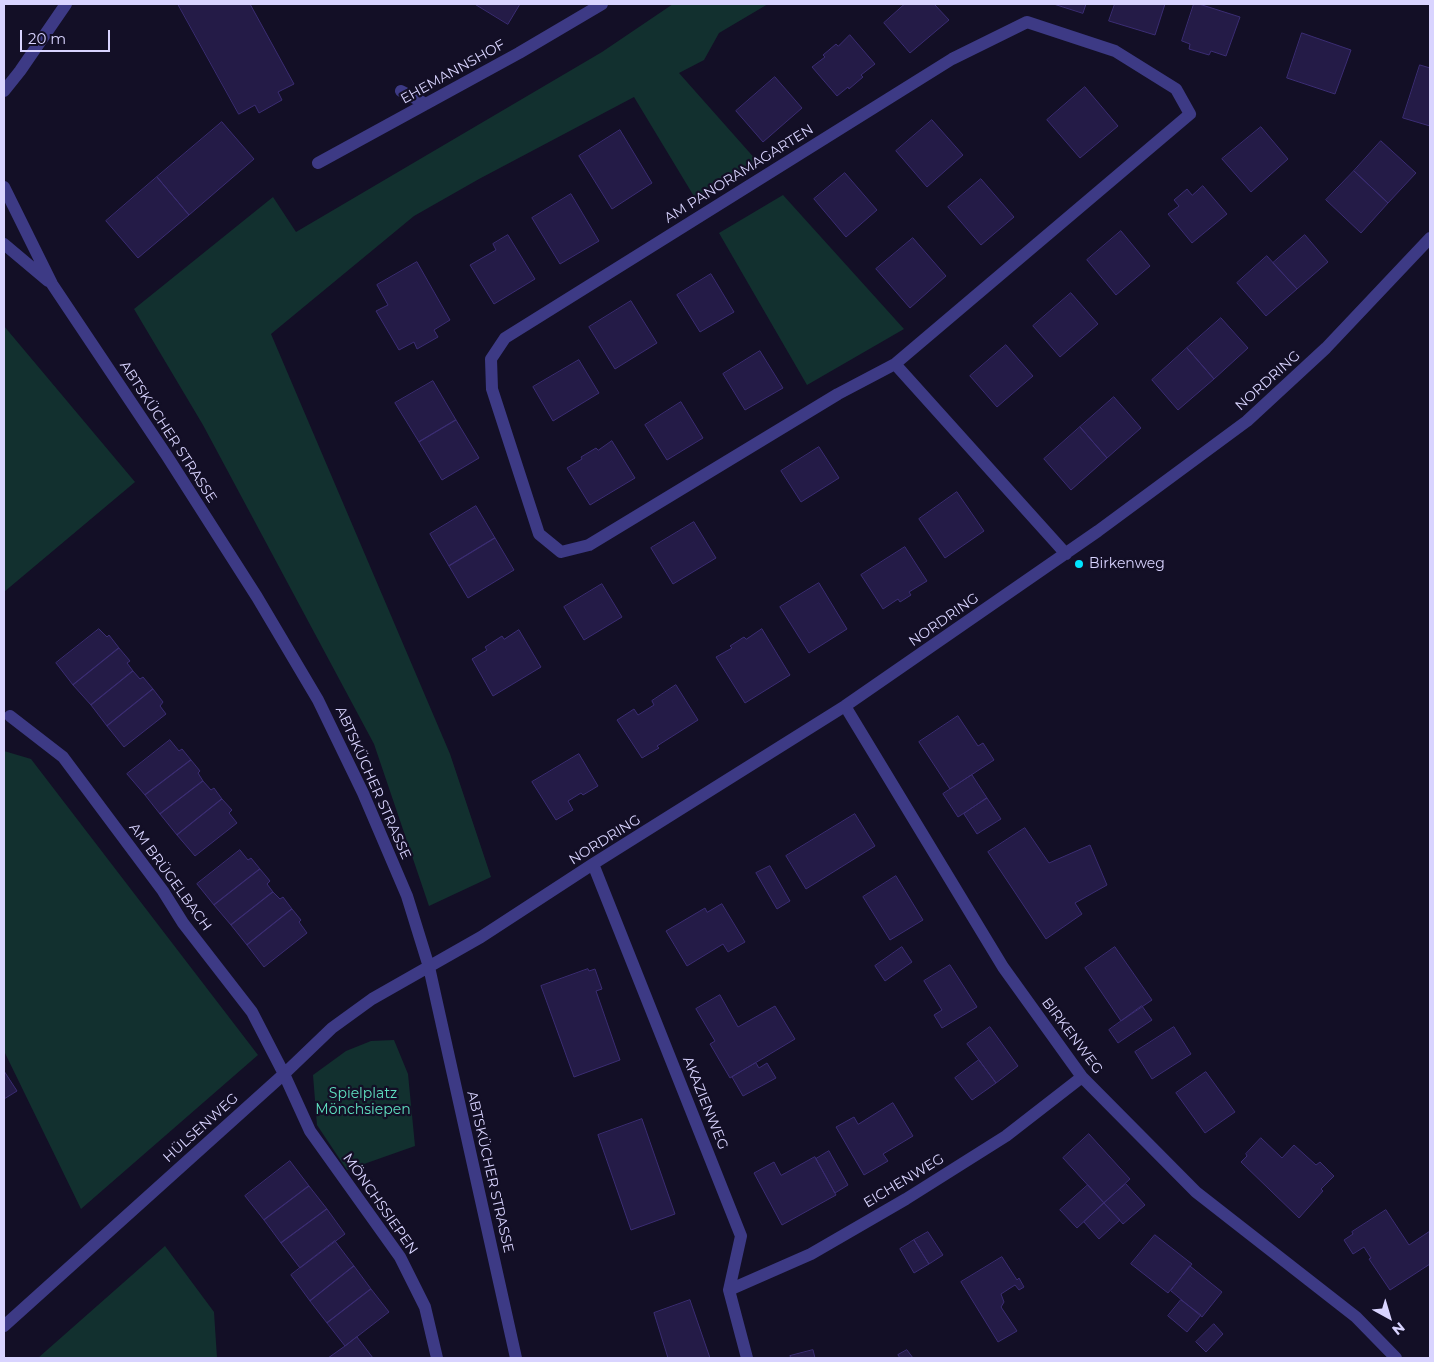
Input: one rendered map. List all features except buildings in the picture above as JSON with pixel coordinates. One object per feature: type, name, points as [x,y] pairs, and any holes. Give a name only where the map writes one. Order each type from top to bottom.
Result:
[{"type":"street","points":[[4,91],[66,4]]},
{"type":"street","name":"EHEMANNSHOF","points":[[318,163],[519,53],[602,4]]},
{"type":"street","name":"AM PANORAMAGARTEN","points":[[1027,22],[1115,51],[1176,89],[1190,114],[895,364],[838,394],[589,545],[561,552],[539,534],[492,389],[491,359],[505,338],[952,59],[1027,22]]},
{"type":"street","points":[[401,91],[426,104]]},
{"type":"street","name":"ABTSKÜCHER STRASSE","points":[[4,187],[52,284],[178,473],[257,597],[318,700],[363,793],[407,896],[429,967],[516,1358]]},
{"type":"street","name":"NORDRING","points":[[429,967],[480,937],[845,706],[1066,554],[1247,421],[1326,348],[1430,238]]},
{"type":"street","name":"ABTSKÜCHER STRASSE","points":[[6,248],[52,284]]},
{"type":"street","points":[[895,364],[1066,554]]},
{"type":"street","name":"BIRKENWEG","points":[[845,706],[1003,967],[1082,1077],[1196,1192],[1356,1317],[1396,1358]]},
{"type":"street","name":"AM BRÜGELBACH","points":[[10,716],[62,757],[163,891],[182,923],[252,1012],[284,1074]]},
{"type":"street","name":"AKAZIENWEG","points":[[593,864],[741,1236],[729,1290],[747,1358]]},
{"type":"street","name":"HÜLSENWEG","points":[[4,1326],[284,1074],[332,1028],[372,999],[429,967]]},
{"type":"street","name":"MÖNCHSSIEPEN","points":[[284,1074],[310,1131],[400,1257],[424,1307],[437,1358]]},
{"type":"street","name":"EICHENWEG","points":[[729,1290],[811,1254],[906,1199],[1006,1136],[1082,1077]]},
{"type":"green space","points":[[673,4],[768,4],[719,33],[704,60],[679,73],[757,161],[695,198],[634,97],[479,179],[414,216],[271,334],[450,754],[491,877],[429,906],[374,744],[203,425],[134,309],[273,197],[296,232],[602,52]]},
{"type":"green space","points":[[783,195],[904,329],[807,385],[719,233]]},
{"type":"green space","points":[[4,326],[135,482],[4,592]]},
{"type":"green space","points":[[4,751],[31,759],[258,1055],[81,1209],[4,1051]]},
{"type":"green space","name":"Spielplatz Mönchsiepen","points":[[394,1040],[408,1074],[415,1146],[347,1170],[317,1125],[313,1075],[346,1051],[371,1041]]},
{"type":"green space","points":[[165,1246],[214,1312],[217,1358],[38,1358]]},
{"type":"place","name":"Birkenweg","points":[[1079,564]]}]
